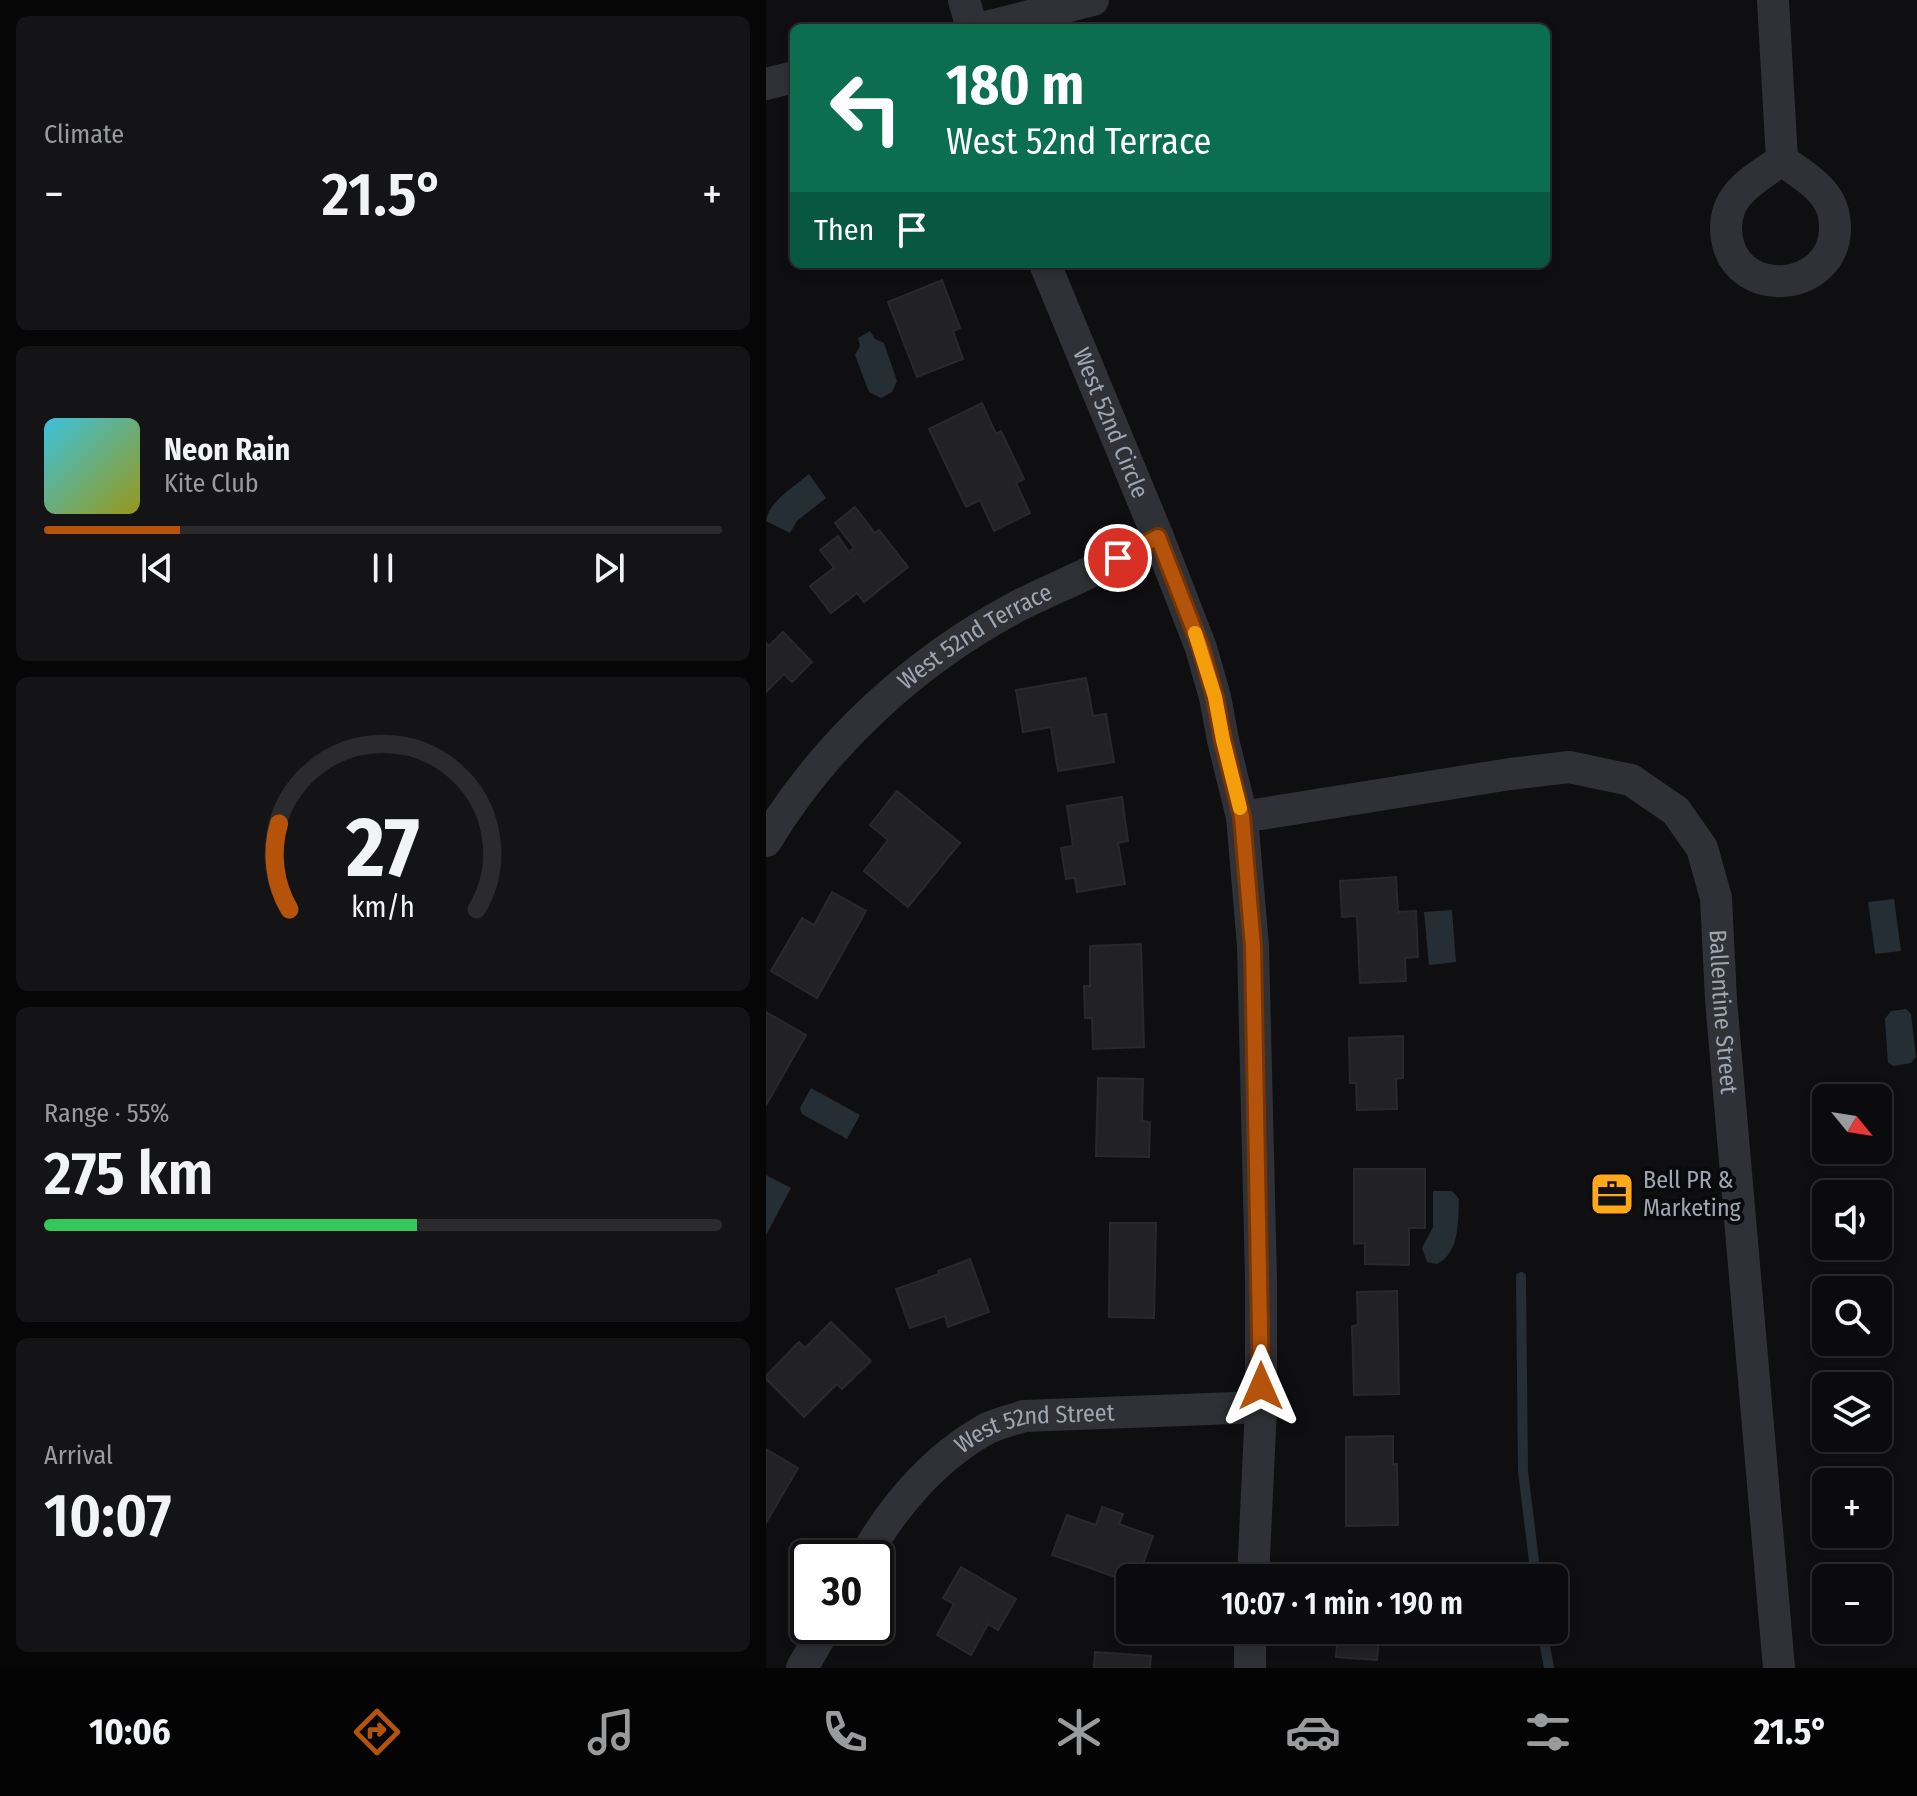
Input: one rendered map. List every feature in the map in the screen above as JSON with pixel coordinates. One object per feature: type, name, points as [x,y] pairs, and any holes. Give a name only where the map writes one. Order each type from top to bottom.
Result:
[{"type":"street","points":[[964,0],[971,24]]},
{"type":"street","points":[[998,24],[1093,0]]},
{"type":"street","points":[[1773,0],[1782,160]]},
{"type":"street","points":[[766,84],[790,78]]},
{"type":"street","name":"West 52nd Circle","points":[[1047,268],[1201,648],[1242,817],[1253,946],[1261,1279],[1261,1407],[1254,1564]]},
{"type":"street","name":"West 52nd Terrace","points":[[766,841],[784,812],[841,742],[880,703],[937,657],[1016,607],[1158,537]]},
{"type":"street","name":"Ballentine Street","points":[[1242,817],[1569,767],[1631,780],[1676,811],[1702,848],[1716,898],[1721,1000],[1779,1668]]},
{"type":"street","name":"West 52nd Street","points":[[875,1540],[912,1490],[949,1454],[990,1427],[1024,1416],[1261,1407]]},
{"type":"street","points":[[802,1668],[816,1644]]},
{"type":"street","points":[[1250,1644],[1250,1668]]},
{"type":"shaded area","points":[[870,331],[875,339],[884,343],[897,381],[892,392],[881,398],[869,392],[855,355],[860,346],[858,338]]},
{"type":"shaded area","points":[[809,474],[826,498],[797,521],[790,533],[766,521],[777,501]]},
{"type":"shaded area","points":[[1894,899],[1901,951],[1875,954],[1868,902]]},
{"type":"shaded area","points":[[1452,910],[1456,962],[1429,965],[1424,912]]},
{"type":"shaded area","points":[[1906,1009],[1911,1014],[1916,1057],[1911,1063],[1894,1066],[1888,1063],[1885,1019],[1891,1011]]},
{"type":"shaded area","points":[[811,1088],[860,1115],[847,1139],[802,1114],[800,1108]]},
{"type":"shaded area","points":[[766,1175],[791,1188],[766,1235]]},
{"type":"shaded area","points":[[1433,1191],[1452,1191],[1459,1199],[1454,1244],[1445,1259],[1437,1264],[1427,1262],[1422,1248],[1433,1227]]},
{"type":"building","points":[[942,280],[960,328],[953,331],[963,359],[917,377],[888,302]]},
{"type":"building","points":[[982,403],[996,434],[1001,431],[1024,479],[1016,483],[1030,513],[994,531],[980,500],[966,507],[929,429]]},
{"type":"building","points":[[855,507],[875,533],[879,530],[908,567],[864,602],[857,593],[831,613],[810,586],[834,568],[820,550],[838,536],[849,552],[854,548],[835,523]]},
{"type":"building","points":[[783,632],[812,662],[792,682],[784,674],[766,692],[766,643],[769,646]]},
{"type":"building","points":[[1086,678],[1093,716],[1106,714],[1114,762],[1058,771],[1051,727],[1023,732],[1016,690]]},
{"type":"building","points":[[897,791],[960,843],[908,907],[864,871],[888,840],[870,825]]},
{"type":"building","points":[[1122,797],[1128,841],[1118,843],[1125,884],[1077,892],[1075,878],[1066,879],[1061,848],[1073,846],[1067,806]]},
{"type":"building","points":[[1396,877],[1398,912],[1416,911],[1418,957],[1405,958],[1406,981],[1360,983],[1357,916],[1342,917],[1340,881]]},
{"type":"building","points":[[832,892],[866,911],[817,998],[771,971],[802,918],[814,925]]},
{"type":"building","points":[[1141,944],[1144,1047],[1093,1049],[1092,1018],[1085,1018],[1084,986],[1090,986],[1090,946]]},
{"type":"building","points":[[766,1012],[806,1035],[766,1105]]},
{"type":"building","points":[[1403,1036],[1403,1078],[1396,1079],[1397,1109],[1357,1110],[1356,1083],[1350,1083],[1349,1038]]},
{"type":"building","points":[[1098,1078],[1143,1079],[1142,1121],[1150,1122],[1149,1157],[1096,1156]]},
{"type":"building","points":[[1354,1169],[1425,1169],[1425,1228],[1409,1228],[1409,1265],[1365,1264],[1365,1243],[1354,1244]]},
{"type":"building","points":[[1110,1223],[1156,1223],[1154,1318],[1109,1317]]},
{"type":"building","points":[[970,1259],[989,1312],[948,1327],[945,1316],[910,1328],[896,1289]]},
{"type":"building","points":[[1397,1291],[1399,1394],[1354,1395],[1352,1326],[1358,1325],[1357,1292]]},
{"type":"building","points":[[831,1322],[871,1361],[842,1389],[837,1384],[804,1417],[766,1376],[799,1342],[805,1348]]},
{"type":"building","points":[[1393,1436],[1393,1464],[1397,1464],[1398,1525],[1346,1526],[1346,1437]]},
{"type":"building","points":[[766,1449],[798,1468],[766,1523]]},
{"type":"building","points":[[1102,1507],[1123,1514],[1119,1524],[1153,1536],[1143,1564],[1116,1564],[1116,1577],[1052,1555],[1067,1515],[1096,1525]]},
{"type":"building","points":[[961,1567],[1016,1599],[998,1630],[988,1624],[971,1655],[937,1635],[954,1604],[943,1598]]},
{"type":"building","points":[[1337,1644],[1379,1644],[1377,1660],[1336,1657]]},
{"type":"building","points":[[1095,1652],[1151,1656],[1150,1668],[1094,1668]]},
{"type":"waterway","points":[[1521,1277],[1523,1471],[1534,1564]]},
{"type":"waterway","points":[[1545,1644],[1549,1668]]},
{"type":"slow traffic","points":[[1195,633],[1215,697],[1240,808]]},
{"type":"place","name":"Bell PR & Marketing","points":[[1612,1194]]},
{"type":"route","points":[[1118,558],[1158,537],[1201,648],[1242,817],[1253,946],[1261,1386]]}]
